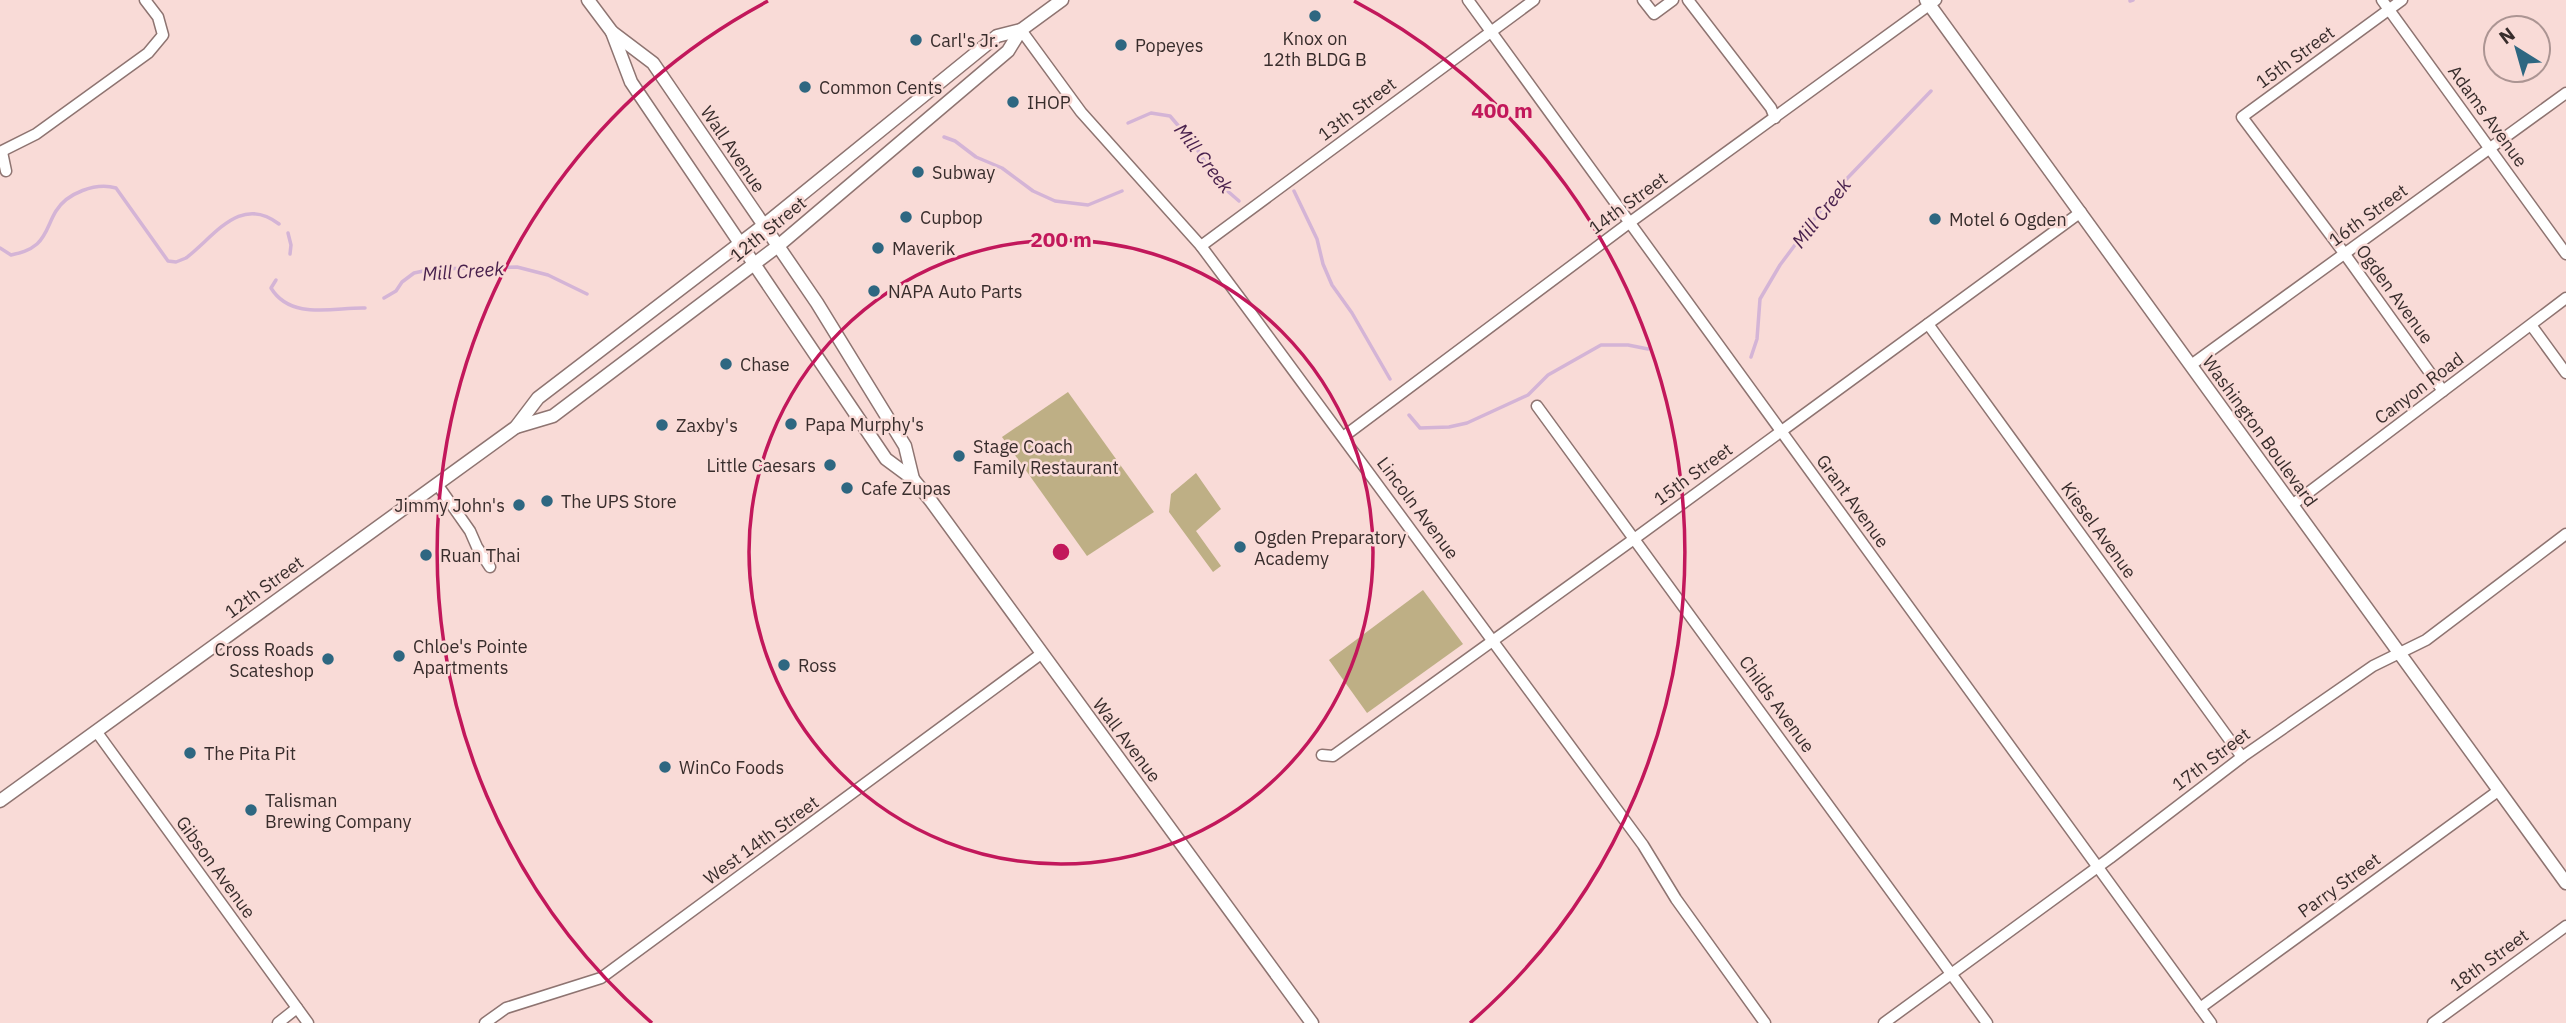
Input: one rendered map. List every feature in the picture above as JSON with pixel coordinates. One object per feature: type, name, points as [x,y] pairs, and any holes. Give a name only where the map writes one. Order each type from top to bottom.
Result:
[{"type":"main road","name":"Wall Avenue","points":[[588,0],[612,32],[653,63],[817,303],[905,446],[913,479]]},
{"type":"main road","name":"12th Street","points":[[516,427],[553,416],[778,246],[1007,51],[1021,30],[1062,0]]},
{"type":"main road","name":"Washington Boulevard","points":[[1931,2],[2190,365],[2566,883]]},
{"type":"main road","name":"12th Street","points":[[0,801],[516,427],[538,398],[764,225],[997,36],[1021,30]]},
{"type":"main road","name":"Wall Avenue","points":[[612,32],[631,82],[886,458],[913,479],[1135,778],[1312,1023]]},
{"type":"street","points":[[6,171],[1,152],[36,134],[148,53],[163,35],[158,17],[145,0]]},
{"type":"street","name":"Grant Avenue","points":[[1468,0],[2211,1023]]},
{"type":"street","name":"13th Street","points":[[1201,246],[1534,0]]},
{"type":"street","points":[[1643,0],[1654,14],[1673,0]]},
{"type":"street","points":[[1688,0],[1771,108],[1775,118]]},
{"type":"street","name":"15th Street","points":[[2242,117],[2386,5],[2402,0]]},
{"type":"street","name":"14th Street","points":[[1343,436],[1931,2]]},
{"type":"street","name":"Adams Avenue","points":[[2386,5],[2566,254]]},
{"type":"street","name":"Lincoln Avenue","points":[[1021,30],[1081,112],[1201,246],[1643,845],[1676,900],[1765,1023]]},
{"type":"street","name":"16th Street","points":[[2190,365],[2566,93]]},
{"type":"street","name":"Ogden Avenue","points":[[2242,117],[2443,391]]},
{"type":"street","name":"15th Street","points":[[1322,755],[1333,756],[2081,212]]},
{"type":"street","name":"Canyon Road","points":[[2292,505],[2566,298]]},
{"type":"street","name":"Kiesel Avenue","points":[[1928,324],[2242,757]]},
{"type":"street","points":[[2531,325],[2566,373]]},
{"type":"street","name":"Childs Avenue","points":[[1537,406],[1987,1023]]},
{"type":"street","points":[[437,484],[470,531],[490,567]]},
{"type":"street","name":"17th Street","points":[[1884,1023],[2242,757],[2373,666],[2426,640],[2566,534]]},
{"type":"street","name":"West 14th Street","points":[[485,1023],[506,1008],[601,978],[1041,654]]},
{"type":"street","name":"Gibson Avenue","points":[[96,731],[308,1023]]},
{"type":"street","name":"Parry Street","points":[[2200,1008],[2498,791]]},
{"type":"street","name":"18th Street","points":[[2433,1023],[2566,926]]},
{"type":"street","points":[[278,1023],[297,1008]]},
{"type":"shaded area","points":[[1068,392],[1154,512],[1087,556],[1002,437]]},
{"type":"shaded area","points":[[1196,473],[1221,509],[1196,531],[1221,566],[1213,572],[1169,512],[1171,494]]},
{"type":"shaded area","points":[[1423,590],[1463,644],[1367,713],[1329,660]]},
{"type":"waterway","name":"Mill Creek","points":[[1751,357],[1757,339],[1760,299],[1780,265],[1836,190],[1931,91]]},
{"type":"waterway","name":"Mill Creek","points":[[1128,123],[1151,113],[1170,116],[1194,144],[1216,181],[1239,201]]},
{"type":"waterway","name":"Mill Creek","points":[[944,137],[955,141],[976,157],[1002,168],[1033,191],[1055,201],[1088,205],[1122,191]]},
{"type":"waterway","name":"Mill Creek","points":[[0,248],[11,255],[31,248],[43,237],[54,215],[67,199],[83,190],[100,187],[116,188],[168,261],[176,262],[186,258],[218,230],[240,216],[265,216],[279,224]]},
{"type":"waterway","name":"Mill Creek","points":[[1294,191],[1317,239],[1332,285],[1352,313],[1390,379]]},
{"type":"waterway","name":"Mill Creek","points":[[288,233],[290,254]]},
{"type":"waterway","name":"Mill Creek","points":[[384,298],[396,291],[402,282],[414,273],[433,269],[517,267],[548,275],[587,294]]},
{"type":"waterway","name":"Mill Creek","points":[[276,280],[271,288],[290,305],[302,309],[365,308]]},
{"type":"waterway","name":"Mill Creek","points":[[1409,415],[1420,428],[1467,423],[1528,395],[1548,375],[1601,345],[1628,345],[1648,349]]},
{"type":"place","name":"Knox on 12th BLDG B","points":[[1315,16]]},
{"type":"place","name":"Carl's Jr.","points":[[916,40]]},
{"type":"place","name":"Popeyes","points":[[1121,45]]},
{"type":"place","name":"Common Cents","points":[[805,87]]},
{"type":"place","name":"IHOP","points":[[1013,102]]},
{"type":"place","name":"Subway","points":[[918,172]]},
{"type":"place","name":"Cupbop","points":[[906,217]]},
{"type":"place","name":"Motel 6 Ogden","points":[[1935,219]]},
{"type":"place","name":"Maverik","points":[[878,248]]},
{"type":"place","name":"NAPA Auto Parts","points":[[874,291]]},
{"type":"place","name":"Chase","points":[[726,364]]},
{"type":"place","name":"Papa Murphy's","points":[[791,424]]},
{"type":"place","name":"Zaxby's","points":[[662,425]]},
{"type":"place","name":"Stage Coach Family Restaurant","points":[[959,456]]},
{"type":"place","name":"Little Caesars","points":[[830,465]]},
{"type":"place","name":"Cafe Zupas","points":[[847,488]]},
{"type":"place","name":"The UPS Store","points":[[547,501]]},
{"type":"place","name":"Jimmy John's","points":[[519,505]]},
{"type":"place","name":"Ogden Preparatory Academy","points":[[1240,547]]},
{"type":"place","name":"Ruan Thai","points":[[426,555]]},
{"type":"place","name":"Chloe's Pointe Apartments","points":[[399,656]]},
{"type":"place","name":"Cross Roads Scateshop","points":[[328,659]]},
{"type":"place","name":"Ross","points":[[784,665]]},
{"type":"place","name":"The Pita Pit","points":[[190,753]]},
{"type":"place","name":"WinCo Foods","points":[[665,767]]},
{"type":"place","name":"Talisman Brewing Company","points":[[251,810]]}]
